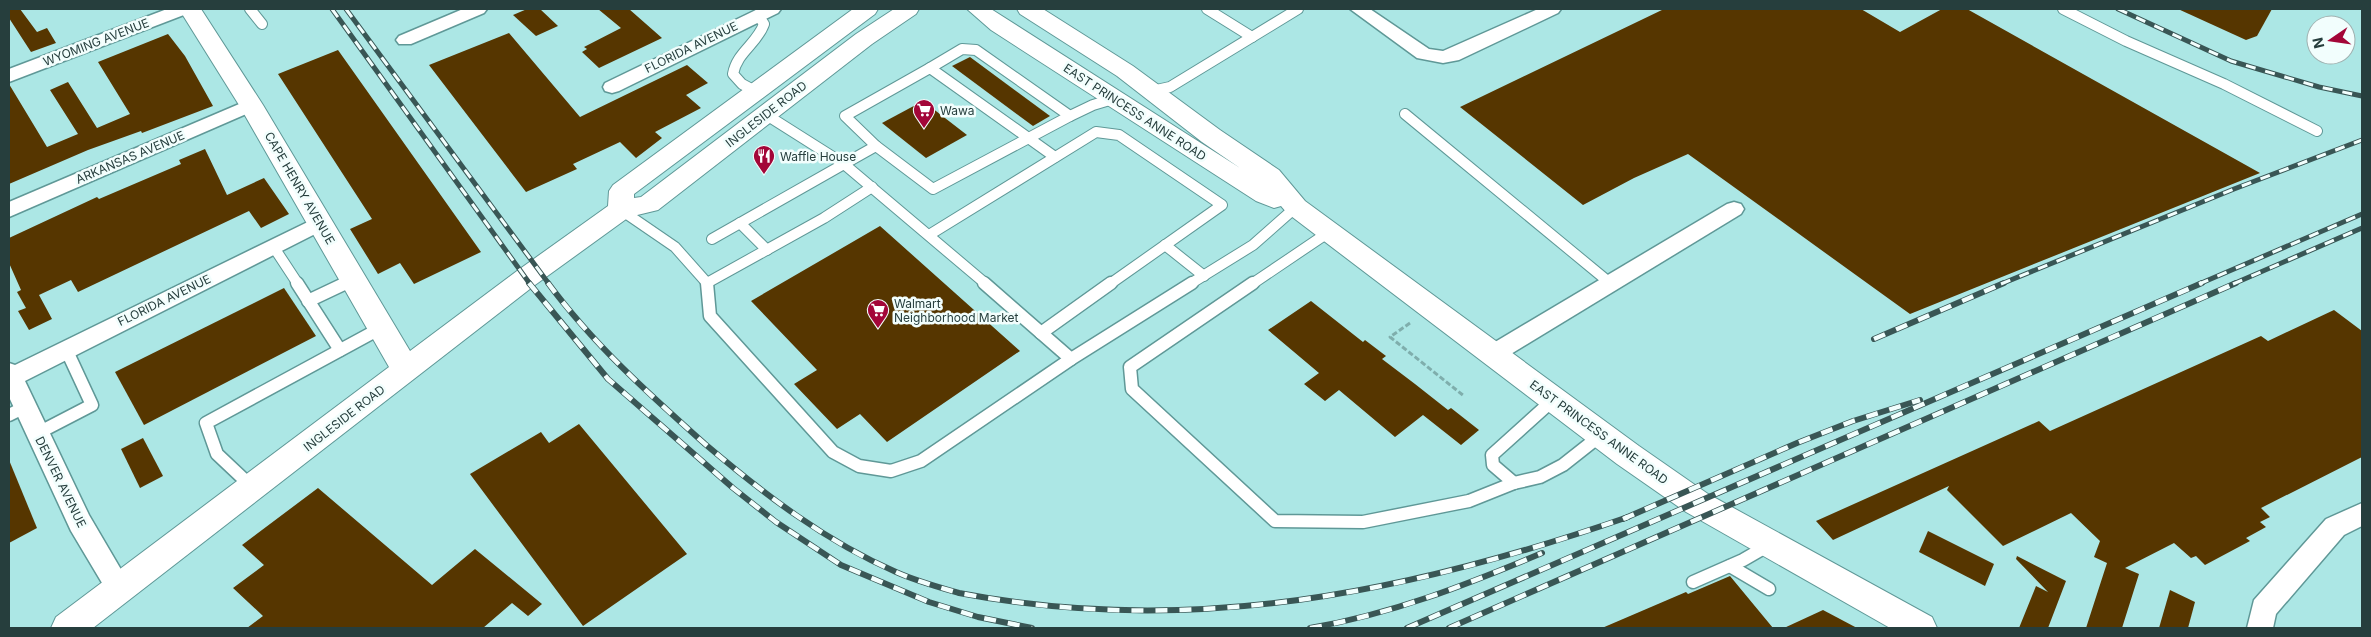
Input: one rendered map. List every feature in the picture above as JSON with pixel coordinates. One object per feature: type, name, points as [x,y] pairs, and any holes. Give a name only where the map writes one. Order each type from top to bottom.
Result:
[{"type":"street","name":"WYOMING AVENUE","points":[[9,76],[183,9]]},
{"type":"street","name":"CAPE HENRY AVENUE","points":[[190,9],[250,105],[406,370]]},
{"type":"street","points":[[405,40],[478,9]]},
{"type":"street","name":"INGLESIDE ROAD","points":[[68,628],[253,489],[526,278],[621,210],[649,204],[864,39],[908,9]]},
{"type":"street","name":"EAST PRINCESS ANNE ROAD","points":[[978,9],[999,25],[1113,99],[1265,195],[1296,207]]},
{"type":"street","name":"EAST PRINCESS ANNE ROAD","points":[[1028,9],[1125,71],[1211,136],[1270,176],[1296,207],[1600,435],[1696,503],[1768,545],[1920,628]]},
{"type":"street","points":[[1359,9],[1424,54],[1443,58],[1452,56],[1552,9]]},
{"type":"street","name":"INGLESIDE ROAD","points":[[621,210],[622,191],[857,11]]},
{"type":"street","name":"FLORIDA AVENUE","points":[[612,86],[765,12]]},
{"type":"street","name":"ARKANSAS AVENUE","points":[[9,210],[250,105]]},
{"type":"street","points":[[1493,354],[1734,209]]},
{"type":"street","name":"FLORIDA AVENUE","points":[[10,375],[320,223]]},
{"type":"street","name":"DENVER AVENUE","points":[[10,375],[17,411],[38,433],[80,523],[120,590]]},
{"type":"street","points":[[2260,628],[2264,609],[2334,527],[2362,514]]},
{"type":"lane","points":[[250,9],[262,24]]},
{"type":"lane","points":[[1207,9],[1252,37]]},
{"type":"lane","points":[[1152,91],[1170,87],[1298,9]]},
{"type":"lane","points":[[2063,9],[2126,42],[2224,84],[2317,131]]},
{"type":"lane","points":[[755,91],[742,84],[733,74],[736,57],[760,37],[765,12]]},
{"type":"lane","points":[[1070,116],[976,50],[962,49],[845,116],[876,146],[933,189],[1070,116],[1093,105],[1113,99]]},
{"type":"lane","points":[[930,68],[1030,137],[1055,157]]},
{"type":"lane","points":[[765,114],[844,164],[929,234],[1071,358]]},
{"type":"lane","points":[[1405,114],[1610,283]]},
{"type":"lane","points":[[929,234],[1096,132],[1119,135],[1222,205],[1041,333]]},
{"type":"lane","points":[[712,239],[876,146]]},
{"type":"lane","points":[[707,283],[767,250],[872,187]]},
{"type":"lane","points":[[621,210],[676,247],[707,283],[710,316],[833,452],[859,466],[891,471],[921,461],[1071,358],[1253,245],[1296,207]]},
{"type":"lane","points":[[740,223],[767,250]]},
{"type":"lane","points":[[1329,232],[1130,367],[1132,389],[1275,522],[1363,522],[1468,501],[1514,483],[1540,477],[1563,465],[1600,435]]},
{"type":"lane","points":[[273,246],[340,350]]},
{"type":"lane","points":[[1165,246],[1204,276]]},
{"type":"lane","points":[[308,301],[353,280]]},
{"type":"lane","points":[[253,489],[217,454],[206,423],[381,328]]},
{"type":"lane","points":[[38,433],[92,405],[66,349]]},
{"type":"lane","points":[[1514,483],[1493,465],[1492,455],[1553,400]]},
{"type":"lane","points":[[1693,582],[1730,566],[1768,545]]},
{"type":"lane","points":[[1730,566],[1770,589]]},
{"type":"path","points":[[1410,323],[1390,337],[1464,396]]},
{"type":"building","points":[[9,9],[20,9],[37,32],[47,28],[56,43],[31,52],[9,18]]},
{"type":"building","points":[[527,9],[540,9],[558,26],[536,36],[513,15]]},
{"type":"building","points":[[598,9],[629,9],[662,38],[599,68],[582,52],[587,49],[584,47],[621,28]]},
{"type":"building","points":[[1664,9],[1861,9],[1900,32],[1942,9],[1967,9],[2260,173],[1910,314],[1688,154],[1634,178],[1583,205],[1460,107]]},
{"type":"building","points":[[2178,9],[2272,9],[2257,36],[2246,40]]},
{"type":"building","points":[[509,33],[580,117],[687,65],[708,83],[686,95],[701,108],[655,132],[662,138],[636,158],[620,142],[573,164],[577,169],[526,192],[429,65]]},
{"type":"building","points":[[168,34],[185,56],[213,106],[142,133],[141,131],[88,150],[9,184],[9,84],[47,147],[78,134],[50,90],[68,82],[97,128],[130,114],[98,62]]},
{"type":"building","points":[[338,50],[481,252],[414,284],[400,263],[378,274],[350,229],[372,219],[278,74]]},
{"type":"building","name":"Wawa","points":[[970,57],[1050,116],[1033,126],[952,66]]},
{"type":"building","name":"Wawa","points":[[923,101],[967,135],[926,158],[882,123]]},
{"type":"building","points":[[205,149],[227,195],[264,178],[289,214],[261,228],[249,211],[78,292],[71,280],[39,295],[52,319],[29,330],[18,311],[26,308],[17,292],[21,290],[9,263],[9,238],[97,197],[99,199],[181,164],[179,160]]},
{"type":"building","points":[[880,226],[1020,351],[887,442],[860,414],[837,429],[794,384],[817,370],[751,301]]},
{"type":"building","points":[[284,288],[316,336],[144,425],[115,372]]},
{"type":"building","points":[[1311,301],[1363,342],[1365,340],[1386,356],[1382,359],[1448,410],[1451,408],[1479,430],[1461,445],[1423,415],[1395,437],[1339,390],[1325,401],[1304,384],[1319,373],[1268,330]]},
{"type":"building","points":[[2334,310],[2362,331],[2362,457],[2261,508],[2270,517],[2260,522],[2266,527],[2246,538],[2250,541],[2205,565],[2196,556],[2191,558],[2174,543],[2125,568],[2139,574],[2122,628],[2086,628],[2107,563],[2094,557],[2100,541],[2071,513],[2003,546],[1947,490],[1949,486],[1833,540],[1816,521],[2039,421],[2050,431],[2261,336],[2268,341]]},
{"type":"building","points":[[579,424],[687,554],[583,626],[470,474],[541,432],[549,443]]},
{"type":"building","points":[[143,438],[163,476],[140,488],[121,449]]},
{"type":"building","points":[[9,460],[37,528],[9,543]]},
{"type":"building","points":[[318,488],[432,585],[475,549],[542,604],[528,616],[512,603],[483,628],[247,628],[263,616],[233,588],[264,565],[242,545]]},
{"type":"building","points":[[1928,531],[1994,564],[1985,586],[1919,552]]},
{"type":"building","points":[[2017,556],[2066,581],[2048,628],[2019,628],[2036,586],[2048,592],[2016,559]]},
{"type":"building","points":[[1730,576],[1773,628],[1602,628],[1686,592],[1688,594]]},
{"type":"building","points":[[2170,590],[2195,602],[2188,628],[2159,628]]},
{"type":"building","points":[[1823,610],[1857,628],[1784,628]]},
{"type":"railway","points":[[332,9],[530,284]]},
{"type":"railway","points":[[346,9],[549,284]]},
{"type":"railway","points":[[2118,9],[2231,61],[2319,87],[2362,96]]},
{"type":"railway","points":[[2001,284],[2234,189],[2362,140]]},
{"type":"railway","points":[[2199,284],[2362,214]]},
{"type":"railway","points":[[2233,284],[2362,228]]},
{"type":"railway","points":[[529,283],[608,379],[733,488],[776,522],[841,565],[929,602],[978,617],[1032,628]]},
{"type":"railway","points":[[548,283],[603,348],[705,444],[750,481],[820,531],[870,560],[927,584],[959,593],[1046,605],[1131,610],[1215,608],[1298,600],[1381,586],[1463,567],[1546,544],[1626,518]]},
{"type":"railway","points":[[1874,339],[2004,283]]},
{"type":"railway","points":[[1407,628],[2202,283]]},
{"type":"railway","points":[[1449,628],[2236,283]]},
{"type":"railway","points":[[1626,518],[1797,443],[1853,421],[1920,400]]},
{"type":"railway","points":[[1310,628],[1399,607],[1542,553]]},
{"type":"place","name":"Wawa","points":[[924,129]]},
{"type":"place","name":"Waffle House","points":[[764,175]]},
{"type":"place","name":"Walmart Neighborhood Market","points":[[878,329]]}]
